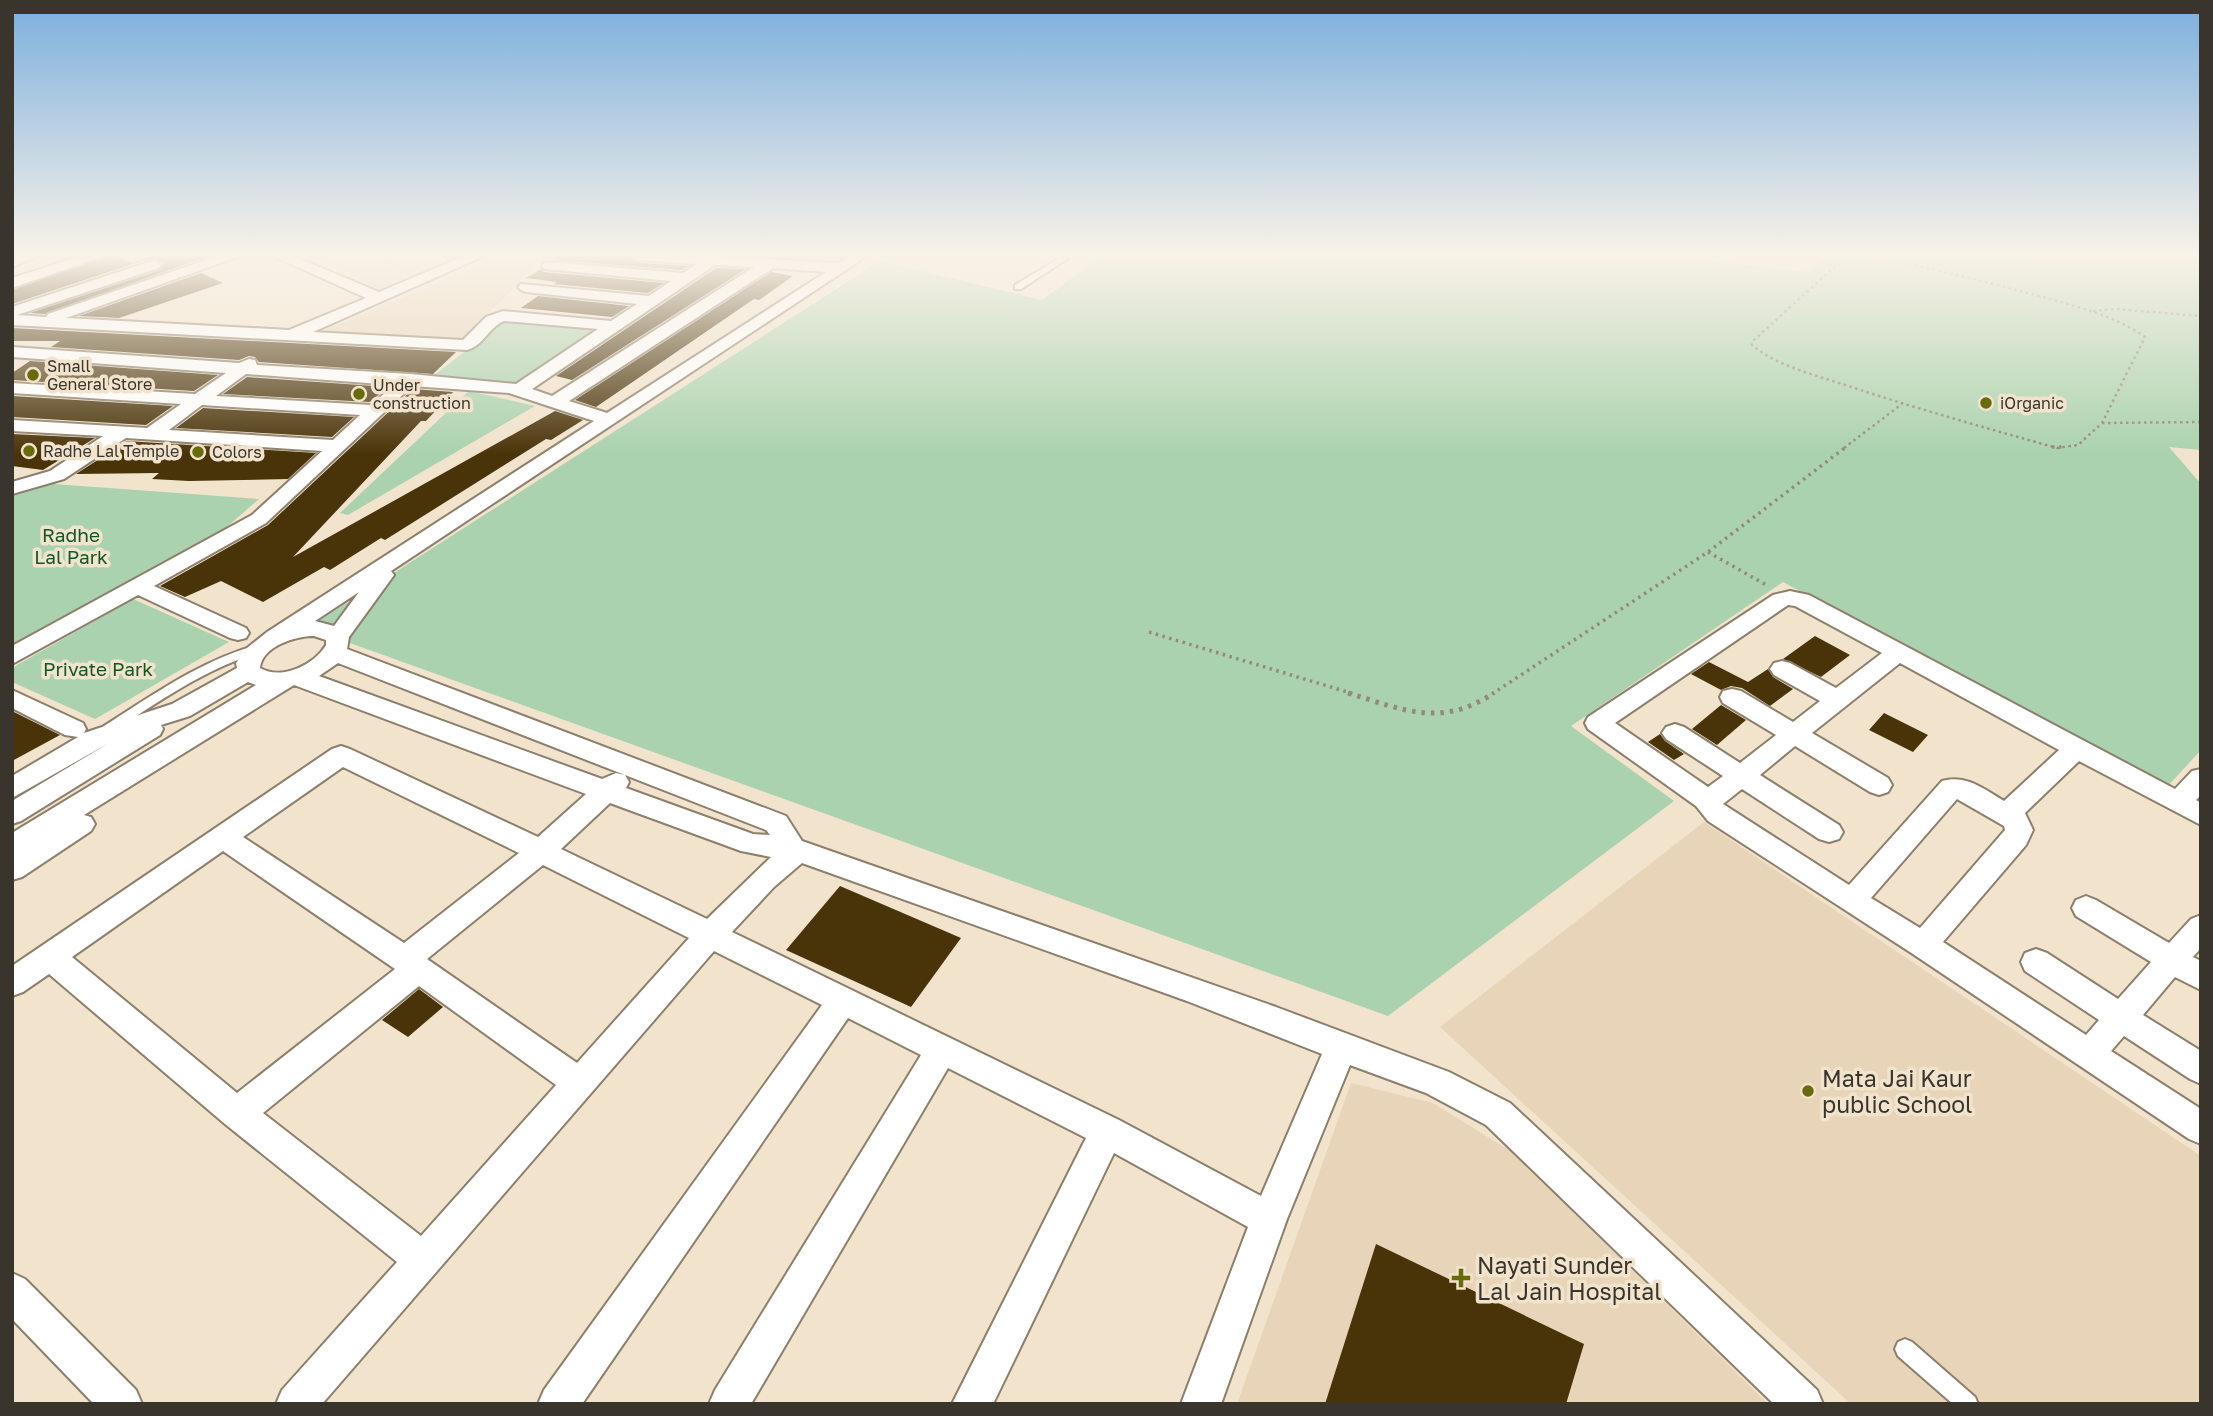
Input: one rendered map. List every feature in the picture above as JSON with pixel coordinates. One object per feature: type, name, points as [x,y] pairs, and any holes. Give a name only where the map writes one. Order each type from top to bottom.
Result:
[{"type":"street","points":[[41,322],[467,345],[490,322]]},
{"type":"street","points":[[152,433],[288,336],[320,322]]},
{"type":"street","points":[[570,322],[613,326]]},
{"type":"street","points":[[520,389],[619,322]]},
{"type":"street","points":[[555,401],[679,322]]},
{"type":"street","points":[[12,814],[181,710],[392,563],[757,322]]},
{"type":"street","points":[[12,352],[520,389],[607,419]]},
{"type":"street","points":[[12,656],[259,519],[410,379]]},
{"type":"street","points":[[12,388],[376,411]]},
{"type":"street","points":[[12,425],[337,446]]},
{"type":"street","points":[[12,488],[57,475],[122,432]]},
{"type":"street","points":[[12,847],[289,678],[319,667],[392,563]]},
{"type":"street","points":[[138,587],[238,633]]},
{"type":"street","points":[[2201,778],[2189,809],[1801,600],[1790,598],[1781,600],[1597,723],[1709,801],[1710,807],[1717,814],[1923,945],[2201,1128]]},
{"type":"street","points":[[795,849],[776,823],[634,769],[336,645],[320,628],[306,629],[261,652],[255,677],[267,680],[289,678],[751,844],[795,849],[1437,1080],[1498,1114],[1803,1404]]},
{"type":"street","points":[[1709,801],[1897,653]]},
{"type":"street","points":[[1782,669],[1838,700]]},
{"type":"street","points":[[1732,697],[1879,785]]},
{"type":"street","points":[[17,706],[83,734]]},
{"type":"street","points":[[12,789],[83,734],[181,710]]},
{"type":"street","points":[[12,869],[163,771],[188,747],[198,732]]},
{"type":"street","points":[[1675,733],[1829,832]]},
{"type":"street","points":[[2006,815],[2076,748]]},
{"type":"street","points":[[12,983],[341,755],[1107,1131],[1269,1219]]},
{"type":"street","points":[[237,1112],[412,964],[606,790],[634,769]]},
{"type":"street","points":[[1852,901],[1951,788],[1960,788],[2015,820],[2019,830],[2016,838],[1923,945]]},
{"type":"street","points":[[223,837],[412,964],[579,1083]]},
{"type":"street","points":[[296,1404],[709,936],[795,849]]},
{"type":"street","points":[[2086,908],[2201,977]]},
{"type":"street","points":[[2089,1054],[2201,927]]},
{"type":"street","points":[[50,957],[237,1112],[423,1260]]},
{"type":"street","points":[[2036,962],[2201,1069]]},
{"type":"street","points":[[558,1404],[842,1001]]},
{"type":"street","points":[[1201,1404],[1269,1219],[1341,1047]]},
{"type":"street","points":[[729,1404],[942,1050]]},
{"type":"street","points":[[972,1404],[1107,1131]]},
{"type":"street","points":[[12,1292],[122,1404]]},
{"type":"lane","points":[[83,734],[237,654],[261,652]]},
{"type":"lane","points":[[1905,1349],[1968,1404]]},
{"type":"path","points":[[1774,322],[1752,342],[1752,345],[1767,357],[1902,404],[2057,448],[2078,445],[2102,422],[2145,337],[2130,325],[2121,322]]},
{"type":"path","points":[[1149,632],[1418,714],[1444,715],[1474,706],[1708,552],[1902,404]]},
{"type":"path","points":[[2102,422],[2201,422]]},
{"type":"path","points":[[1708,552],[1790,598]]},
{"type":"shaded area","points":[[344,322],[479,322],[462,339],[318,333]]},
{"type":"shaded area","name":"Mata Jai Kaur public School","points":[[1704,822],[2201,1156],[2201,1404],[1851,1404],[1440,1027]]},
{"type":"shaded area","name":"Nayati Sunder Lal Jain Hospital","points":[[1351,1083],[1433,1103],[1512,1152],[1768,1404],[1237,1404]]},
{"type":"green space","points":[[503,322],[561,322],[609,329],[513,386],[428,380]]},
{"type":"green space","points":[[785,322],[2201,322],[2201,450],[2169,447],[2201,484],[2201,750],[2166,788],[1783,582],[1571,726],[1674,801],[1388,1016],[308,628]]},
{"type":"green space","points":[[469,391],[535,406],[348,515],[340,513]]},
{"type":"green space","name":"Radhe Lal Park","points":[[40,483],[259,499],[222,531],[12,644],[12,491]]},
{"type":"green space","name":"Private Park","points":[[133,599],[229,642],[95,719],[12,682],[12,668]]},
{"type":"building","points":[[636,322],[663,322],[572,380],[556,376]]},
{"type":"building","points":[[694,322],[720,322],[596,407],[575,400]]},
{"type":"building","points":[[12,328],[456,352],[433,374],[259,362],[255,357],[249,356],[239,360],[51,347],[60,341],[12,341]]},
{"type":"building","points":[[30,361],[218,375],[194,391],[12,380],[12,373]]},
{"type":"building","points":[[247,377],[388,387],[370,402],[223,394]]},
{"type":"building","points":[[413,389],[453,392],[426,421],[421,421],[293,557],[555,411],[583,420],[551,440],[546,439],[385,540],[381,538],[330,570],[324,567],[263,602],[221,581],[185,597],[160,586],[268,525]]},
{"type":"building","points":[[12,396],[173,406],[146,425],[12,417]]},
{"type":"building","points":[[203,408],[354,417],[332,437],[176,428]]},
{"type":"building","points":[[12,434],[95,438],[43,470],[12,466]]},
{"type":"building","points":[[127,441],[316,453],[288,479],[189,481],[152,479],[159,473],[76,474]]},
{"type":"building","points":[[1815,636],[1850,655],[1821,677],[1783,659]]},
{"type":"building","points":[[1709,662],[1748,682],[1768,669],[1773,677],[1793,689],[1770,706],[1742,688],[1731,686],[1721,690],[1691,674]]},
{"type":"building","points":[[1721,705],[1746,720],[1717,745],[1692,729]]},
{"type":"building","points":[[12,711],[60,735],[12,761]]},
{"type":"building","points":[[1884,713],[1928,735],[1913,752],[1869,730]]},
{"type":"building","points":[[1660,734],[1665,741],[1684,754],[1674,760],[1648,742]]},
{"type":"building","points":[[840,886],[961,938],[911,1007],[786,950]]},
{"type":"building","points":[[419,989],[443,1007],[408,1037],[382,1020]]},
{"type":"building","points":[[1376,1244],[1584,1344],[1566,1404],[1325,1404]]},
{"type":"place","name":"Small General Store","points":[[33,375]]},
{"type":"place","name":"Under construction","points":[[359,394]]},
{"type":"place","name":"iOrganic","points":[[1986,403]]},
{"type":"place","name":"Radhe Lal Temple","points":[[29,451]]},
{"type":"place","name":"Colors","points":[[198,452]]},
{"type":"place","name":"Mata Jai Kaur public School","points":[[1808,1091]]},
{"type":"place","name":"Nayati Sunder Lal Jain Hospital","points":[[1461,1278]]}]
